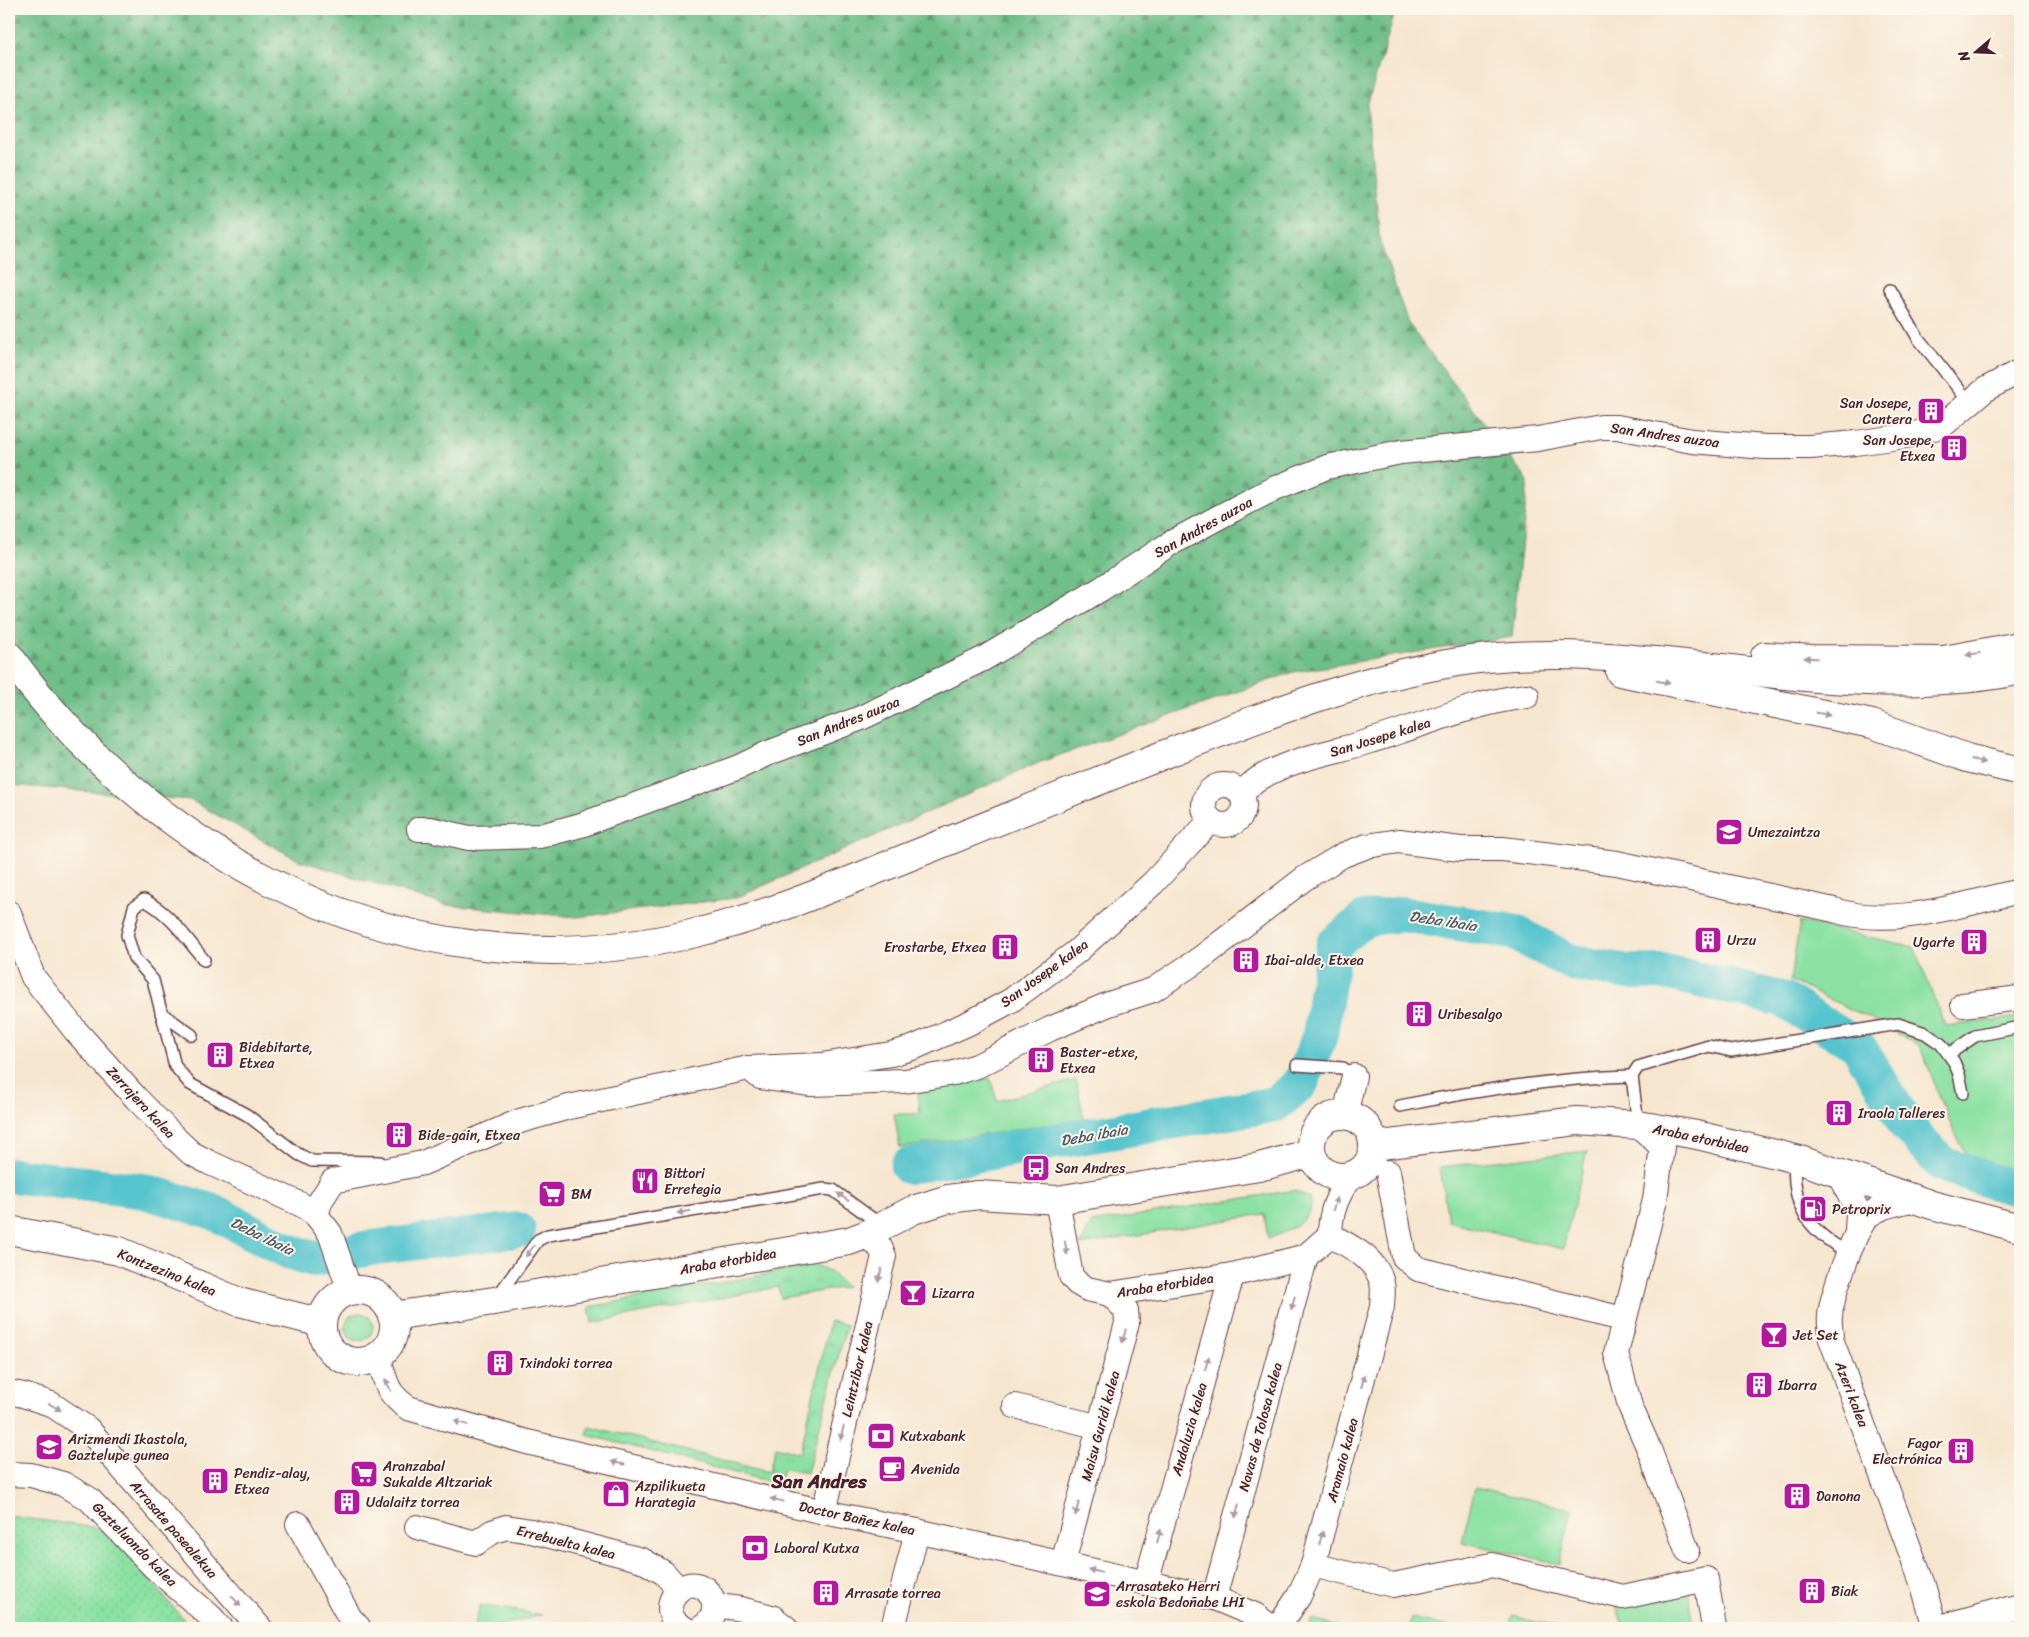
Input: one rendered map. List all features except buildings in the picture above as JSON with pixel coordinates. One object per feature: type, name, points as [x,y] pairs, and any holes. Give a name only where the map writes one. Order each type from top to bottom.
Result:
[{"type":"main road","points":[[1662,662],[1737,654],[1812,659],[1944,660],[2014,647],[2020,644]]},
{"type":"main road","points":[[9,656],[22,675],[75,736],[134,791],[208,846],[248,870],[290,892],[335,911],[382,926],[449,942],[517,950],[592,949],[631,945],[694,933],[736,921],[847,882],[1262,716],[1359,684],[1460,662],[1512,657],[1561,656],[1662,662],[1834,681],[1892,682],[1954,680],[2020,670]]},
{"type":"main road","points":[[1512,657],[1609,670],[1872,724],[1967,758],[2020,771]]},
{"type":"main road","points":[[1345,1115],[1362,1122],[1372,1137],[1373,1146],[1367,1165],[1360,1172],[1341,1178],[1331,1176],[1322,1171],[1315,1163],[1310,1144],[1318,1126],[1326,1119],[1345,1115]]},
{"type":"main road","name":"Araba etorbidea","points":[[1373,1146],[1577,1121],[1638,1125],[1697,1135],[1795,1159],[1914,1199],[2020,1228]]},
{"type":"main road","name":"Araba etorbidea","points":[[392,1316],[494,1301],[849,1240],[913,1210],[948,1199],[979,1195],[1057,1200],[1259,1167],[1311,1153]]},
{"type":"main road","name":"Kontzezino kalea","points":[[9,1230],[119,1251],[239,1302],[322,1323]]},
{"type":"main road","points":[[349,1285],[377,1296],[387,1304],[392,1316],[394,1331],[391,1340],[386,1349],[378,1356],[361,1362],[348,1361],[337,1356],[325,1341],[322,1323],[330,1304],[349,1285]]},
{"type":"main road","points":[[1934,1626],[1988,1616],[2020,1607]]},
{"type":"street","name":"San Andres auzoa","points":[[419,829],[430,829],[469,838],[540,836],[581,825],[739,767],[766,754],[862,718],[983,659],[1101,589],[1171,543],[1273,489],[1328,467],[1401,452],[1538,439],[1601,427],[1617,427],[1692,440],[1750,446],[1810,447],[1841,445],[1924,433],[1948,422],[1986,389],[2020,371]]},
{"type":"street","name":"San Josepe kalea","points":[[323,1224],[321,1200],[333,1181],[423,1163],[528,1118],[569,1107],[749,1068],[822,1065],[890,1054],[915,1047],[969,1023],[1010,1001],[1075,953],[1153,883],[1211,820],[1207,815],[1204,801],[1211,790],[1224,784],[1237,788],[1241,794],[1252,783],[1266,774],[1299,761],[1443,718],[1527,696]]},
{"type":"street","points":[[749,1068],[760,1077],[811,1084],[905,1081],[954,1073],[977,1066],[1050,1029],[1109,1004],[1153,990],[1261,913],[1305,878],[1343,855],[1367,846],[1399,841],[1460,848],[1503,849],[1617,863],[1864,917],[1901,918],[2020,891]]},
{"type":"street","name":"Zerrajera kalea","points":[[9,913],[33,977],[81,1036],[136,1098],[177,1140],[191,1153],[302,1205],[323,1224]]},
{"type":"street","points":[[1964,1005],[2020,998]]},
{"type":"street","points":[[1345,1115],[1354,1076]]},
{"type":"street","points":[[1638,1125],[1662,1147],[1655,1200],[1616,1353],[1630,1406],[1687,1550]]},
{"type":"street","points":[[1388,1172],[1404,1257],[1418,1269],[1624,1319]]},
{"type":"street","points":[[1838,1173],[1858,1211],[1853,1242]]},
{"type":"street","points":[[1330,1235],[1330,1222],[1334,1205],[1342,1188],[1351,1176]]},
{"type":"street","name":"Azeri kalea","points":[[1914,1199],[1884,1208],[1869,1216],[1853,1242],[1836,1290],[1830,1316],[1831,1339],[1923,1585],[1934,1626]]},
{"type":"street","name":"Araba etorbidea","points":[[1057,1200],[1071,1276],[1077,1283],[1087,1289],[1110,1294],[1232,1275],[1306,1256],[1330,1235]]},
{"type":"street","points":[[323,1224],[349,1285]]},
{"type":"street","name":"Leintzibar kalea","points":[[824,1512],[884,1256],[873,1230]]},
{"type":"street","name":"Aramaio kalea","points":[[1278,1628],[1299,1596],[1313,1565],[1378,1328],[1382,1307],[1383,1284],[1377,1271],[1369,1260],[1330,1235]]},
{"type":"street","name":"Navas de Tolosa kalea","points":[[1214,1598],[1306,1256]]},
{"type":"street","name":"Andaluzia kalea","points":[[1146,1583],[1232,1275]]},
{"type":"street","name":"Maisu Guridi kalea","points":[[1063,1563],[1128,1323],[1126,1310],[1110,1294]]},
{"type":"street","name":"Doctor Bañez kalea","points":[[378,1356],[386,1385],[397,1400],[408,1408],[527,1442],[824,1512],[917,1530],[1214,1598],[1255,1615],[1272,1628]]},
{"type":"street","name":"Arrasate pasealekua","points":[[9,1392],[51,1404],[88,1429],[260,1628]]},
{"type":"street","points":[[1015,1406],[1100,1427]]},
{"type":"street","name":"Gazteluondo kalea","points":[[9,1474],[31,1475],[63,1484],[89,1499],[154,1567],[221,1628]]},
{"type":"street","points":[[298,1524],[350,1618],[359,1628]]},
{"type":"street","name":"Errebuelta kalea","points":[[417,1527],[476,1543],[492,1532],[506,1527],[531,1532],[642,1560],[664,1573],[678,1590]]},
{"type":"street","points":[[893,1628],[917,1530]]},
{"type":"street","points":[[1313,1565],[1393,1585],[1492,1565],[1623,1597],[1706,1579],[1714,1628]]},
{"type":"street","points":[[675,1626],[671,1614],[671,1601],[678,1590],[685,1586],[700,1587],[707,1591],[714,1604],[711,1619],[700,1628]]},
{"type":"street","points":[[714,1604],[772,1616],[786,1628]]},
{"type":"lane","points":[[1889,288],[1918,338],[1970,403]]},
{"type":"lane","points":[[204,960],[158,907],[144,900],[134,907],[127,935],[134,958],[153,980],[175,1066],[190,1084],[247,1115],[298,1154],[312,1161],[423,1163]]},
{"type":"lane","points":[[161,1013],[192,1035]]},
{"type":"lane","points":[[1638,1125],[1632,1076],[1638,1067],[1709,1046],[1731,1051],[1898,1024],[1925,1032],[1942,1044],[1959,1074],[1963,1093]]},
{"type":"lane","points":[[1949,1054],[1975,1036],[2020,1027]]},
{"type":"lane","points":[[1297,1065],[1343,1068],[1354,1076]]},
{"type":"lane","points":[[1400,1106],[1461,1093],[1566,1080],[1632,1076]]},
{"type":"lane","points":[[1795,1159],[1793,1178],[1800,1210],[1814,1229],[1832,1244],[1853,1242]]},
{"type":"lane","points":[[494,1301],[538,1240],[548,1235],[824,1189],[833,1190],[873,1230]]},
{"type":"green space","points":[[9,9],[1396,9],[1367,106],[1380,242],[1408,323],[1528,481],[1512,637],[1293,672],[1038,763],[736,898],[577,917],[445,905],[298,860],[190,800],[9,785]]},
{"type":"green space","points":[[1800,922],[1914,947],[1945,1026],[2020,1017],[2020,1176],[1968,1157],[1953,1130],[1920,1047],[1878,1022],[1790,981]]},
{"type":"green space","points":[[990,1078],[997,1101],[1076,1080],[1084,1119],[900,1148],[894,1114],[920,1114],[918,1091]]},
{"type":"green space","points":[[1587,1151],[1563,1249],[1448,1221],[1440,1167]]},
{"type":"green space","points":[[1295,1191],[1310,1198],[1311,1206],[1309,1213],[1291,1229],[1268,1239],[1264,1214],[1080,1245],[1092,1223]]},
{"type":"green space","points":[[816,1265],[831,1272],[846,1287],[781,1298],[778,1287],[592,1323],[589,1307]]},
{"type":"green space","points":[[359,1313],[369,1317],[373,1327],[369,1337],[359,1341],[349,1337],[345,1327],[349,1317]]},
{"type":"green space","points":[[830,1321],[847,1325],[807,1473],[783,1469],[779,1484],[587,1435],[589,1426],[769,1472],[775,1447],[800,1453]]},
{"type":"green space","points":[[1475,1487],[1572,1509],[1560,1564],[1462,1542]]},
{"type":"green space","points":[[9,1516],[106,1529],[191,1628],[9,1628]]},
{"type":"green space","points":[[1690,1592],[1692,1623],[1647,1626],[1647,1628],[1624,1628],[1616,1606]]},
{"type":"green space","points":[[480,1605],[542,1615],[488,1628],[474,1628]]},
{"type":"green space","points":[[1512,1616],[1562,1628],[1509,1628]]},
{"type":"green space","points":[[1412,1618],[1454,1628],[1409,1628]]},
{"type":"green space","points":[[1312,1620],[1345,1628],[1308,1628]]},
{"type":"waterway","name":"Deba ibaia","points":[[908,1166],[1276,1104],[1301,1083],[1320,1035],[1334,944],[1364,919],[1402,914],[1513,932],[1573,963],[1628,972],[1665,972],[1782,999],[1858,1046],[1907,1126],[1942,1164],[1996,1183],[2020,1189]]},
{"type":"waterway","name":"Deba ibaia","points":[[9,1175],[144,1191],[214,1212],[288,1251],[314,1259],[370,1248],[518,1230]]},
{"type":"place","name":"San Josepe, Cantera","points":[[1931,411]]},
{"type":"place","name":"San Josepe, Etxea","points":[[1954,448]]},
{"type":"place","name":"Umezaintza","points":[[1729,832]]},
{"type":"place","name":"Urzu","points":[[1708,940]]},
{"type":"place","name":"Ugarte","points":[[1974,942]]},
{"type":"place","name":"Erostarbe, Etxea","points":[[1005,947]]},
{"type":"place","name":"Ibai-alde, Etxea","points":[[1246,960]]},
{"type":"place","name":"Uribesalgo","points":[[1419,1014]]},
{"type":"place","name":"Bidebitarte, Etxea","points":[[220,1055]]},
{"type":"place","name":"Baster-etxe, Etxea","points":[[1041,1060]]},
{"type":"place","name":"Iraola Talleres","points":[[1839,1113]]},
{"type":"place","name":"Bide-gain, Etxea","points":[[399,1135]]},
{"type":"place","name":"San Andres","points":[[1036,1168]]},
{"type":"place","name":"Bittori Erretegia","points":[[645,1181]]},
{"type":"place","name":"BM","points":[[552,1194]]},
{"type":"place","name":"Petroprix","points":[[1813,1209]]},
{"type":"place","name":"Lizarra","points":[[913,1293]]},
{"type":"place","name":"Jet Set","points":[[1774,1335]]},
{"type":"place","name":"Txindoki torrea","points":[[500,1363]]},
{"type":"place","name":"Ibarra","points":[[1759,1385]]},
{"type":"place","name":"Kutxabank","points":[[881,1436]]},
{"type":"place","name":"Arizmendi Ikastola, Gaztelupe gunea","points":[[49,1447]]},
{"type":"place","name":"Fagor Electrónica","points":[[1961,1451]]},
{"type":"place","name":"Avenida","points":[[892,1469]]},
{"type":"place","name":"Aranzabal Sukalde Altzariak","points":[[364,1474]]},
{"type":"place","name":"Pendiz-alay, Etxea","points":[[215,1481]]},
{"type":"place","name":"Azpilikueta Harategia","points":[[616,1494]]},
{"type":"place","name":"Danona","points":[[1797,1496]]},
{"type":"place","name":"Udalaitz torrea","points":[[347,1502]]},
{"type":"place","name":"Laboral Kutxa","points":[[755,1548]]},
{"type":"place","name":"Biak","points":[[1812,1591]]},
{"type":"place","name":"Arrasate torrea","points":[[826,1593]]},
{"type":"place","name":"Arrasateko Herri eskola Bedoñabe LHI","points":[[1097,1594]]},
{"type":"district","name":"San Andres","points":[[819,1481]]}]
